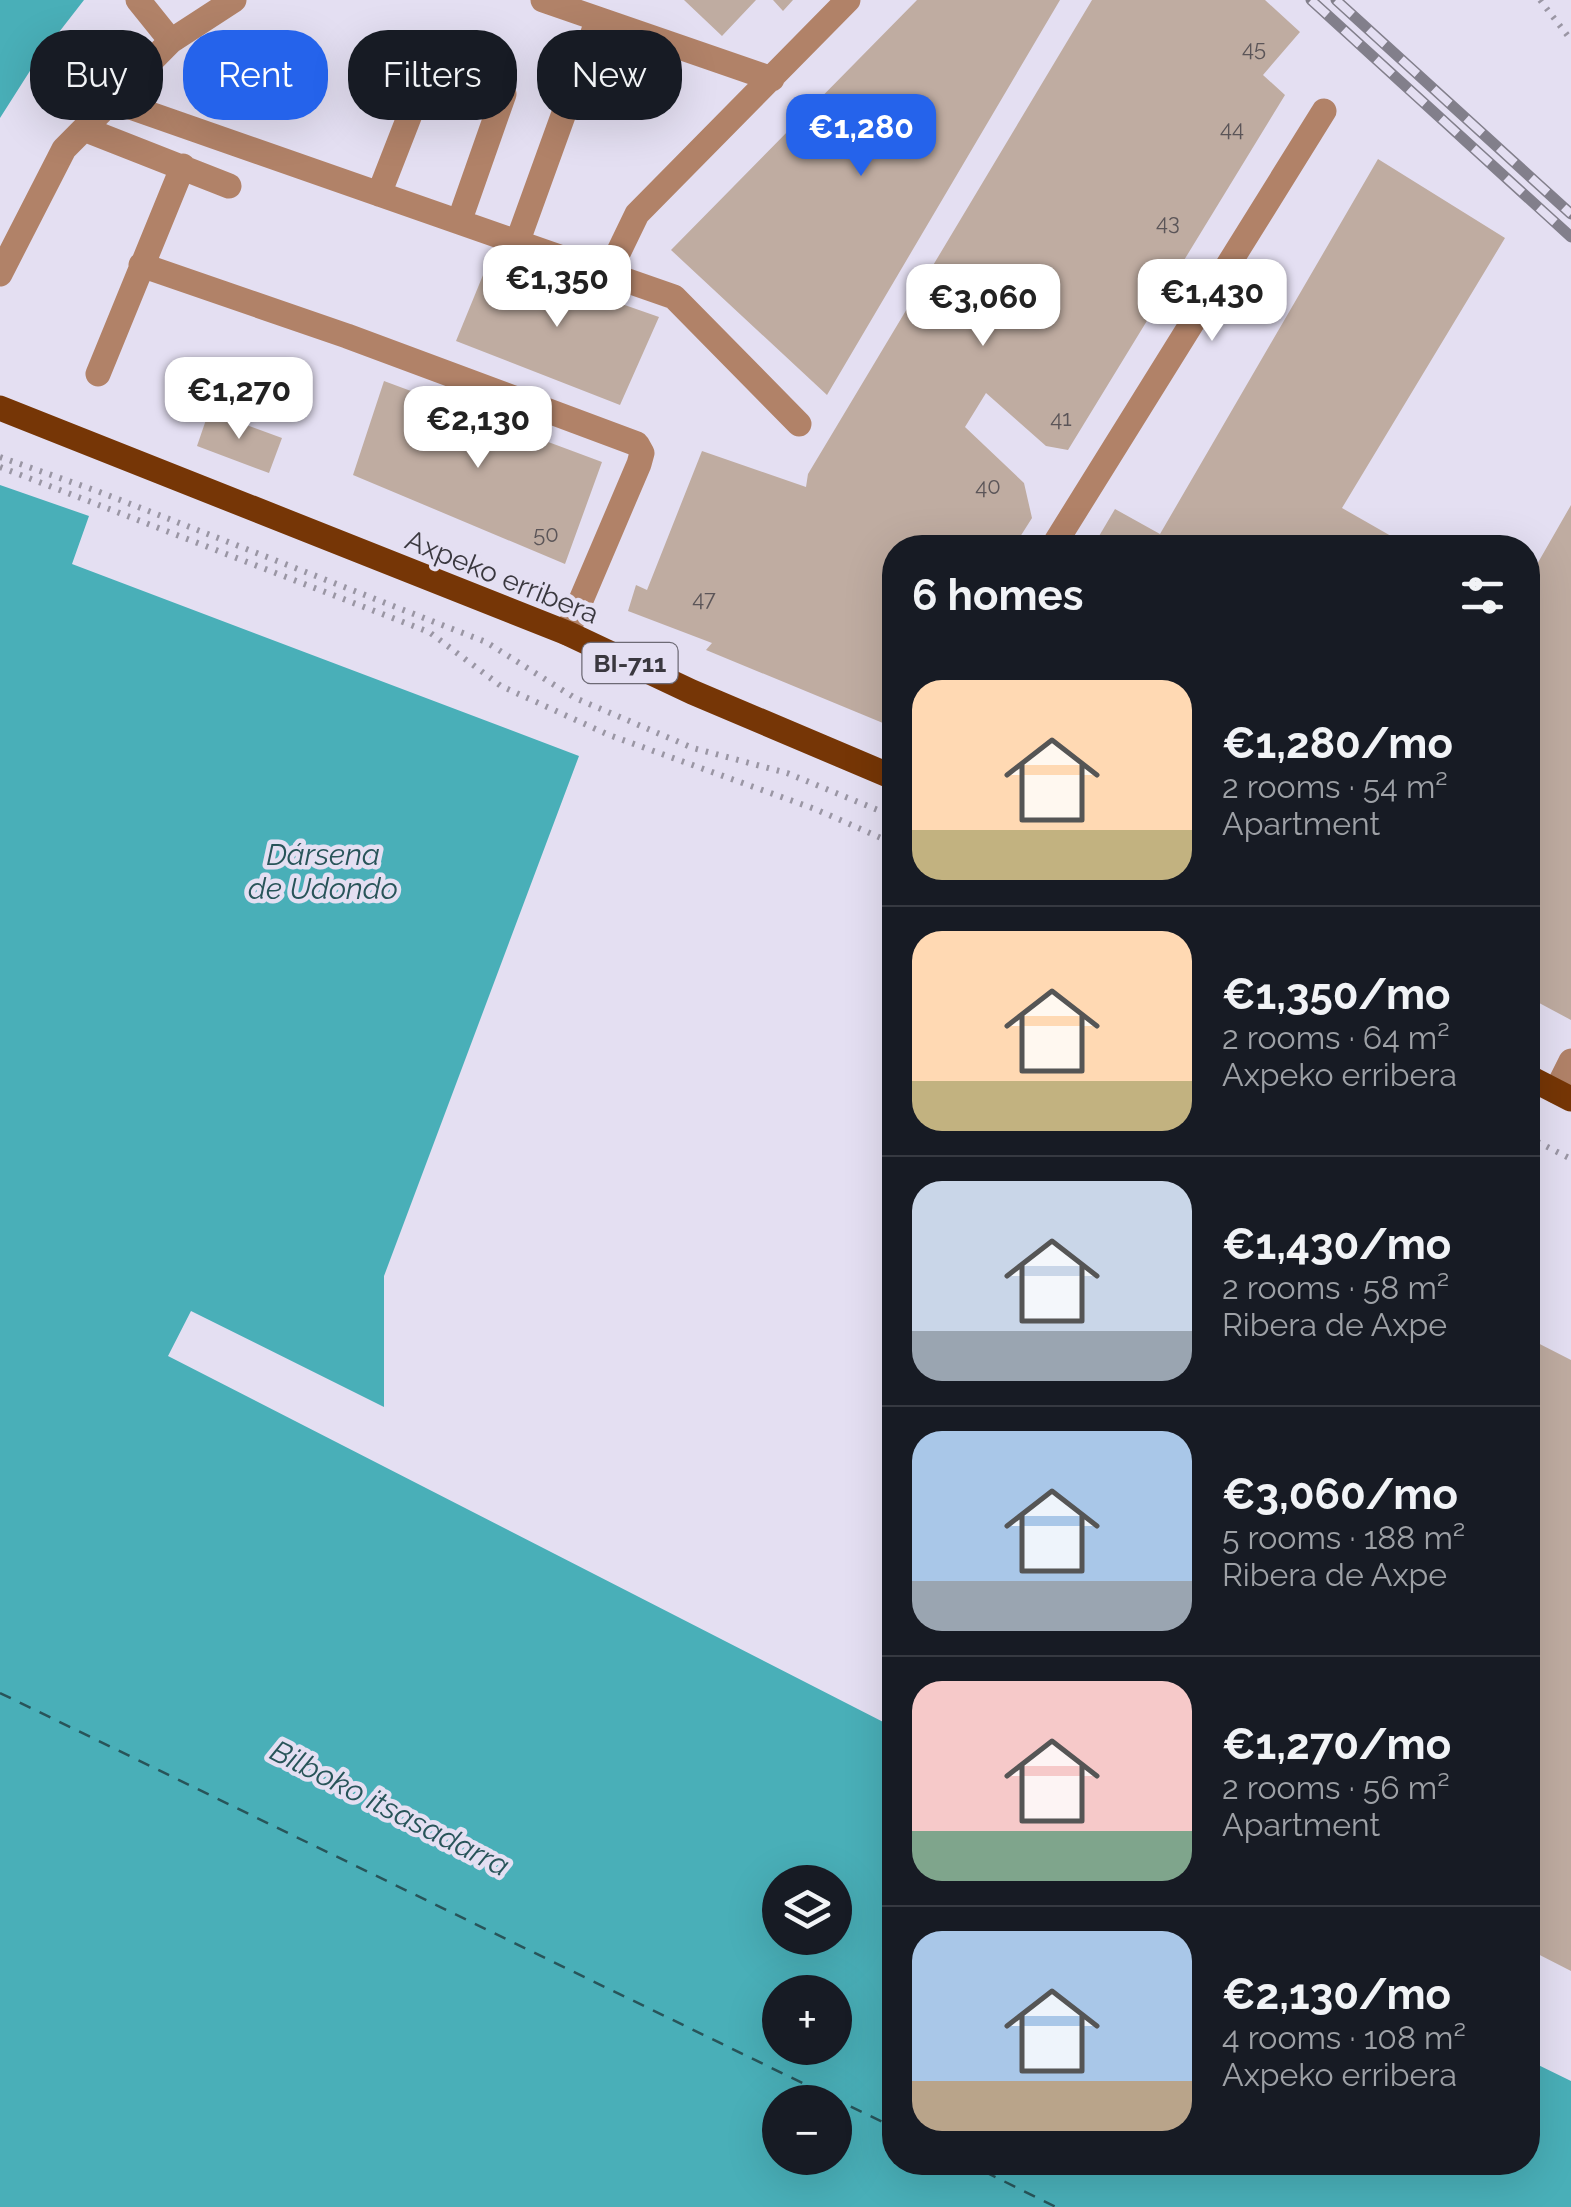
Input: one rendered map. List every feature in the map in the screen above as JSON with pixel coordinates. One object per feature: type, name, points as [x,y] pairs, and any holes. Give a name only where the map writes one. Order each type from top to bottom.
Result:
[{"type":"main road","name":"Axpeko erribera","points":[[0,408],[567,633],[692,692],[882,772]]},
{"type":"main road","points":[[1540,1083],[1563,1095]]},
{"type":"street","points":[[138,0],[171,41]]},
{"type":"street","points":[[163,49],[234,0]]},
{"type":"street","points":[[608,274],[637,214],[848,0]]},
{"type":"street","points":[[554,2],[772,79]]},
{"type":"street","points":[[517,243],[598,19]]},
{"type":"street","points":[[379,194],[427,71],[454,58],[495,72],[504,94],[459,222]]},
{"type":"street","points":[[1060,535],[1324,111]]},
{"type":"street","points":[[163,118],[674,297],[799,424]]},
{"type":"street","points":[[0,274],[64,149],[94,120]]},
{"type":"street","points":[[84,129],[230,186]]},
{"type":"street","points":[[98,374],[183,166]]},
{"type":"street","points":[[140,265],[347,336],[638,444],[642,453],[639,464],[567,633]]},
{"type":"street","points":[[1563,1095],[1571,1060]]},
{"type":"path","points":[[1540,0],[1571,40]]},
{"type":"path","points":[[0,456],[486,642],[575,698],[692,748],[788,773],[882,812]]},
{"type":"path","points":[[0,467],[428,632],[501,686],[609,735],[814,809],[882,838]]},
{"type":"path","points":[[1540,1143],[1571,1158]]},
{"type":"water","points":[[0,0],[84,0],[61,30],[30,30],[30,71],[0,118]]},
{"type":"water","points":[[0,485],[89,516],[72,564],[579,756],[384,1276],[384,1407],[191,1311],[168,1356],[882,1721],[882,2175],[1540,2175],[1540,2066],[1571,2081],[1571,2207],[0,2207]]},
{"type":"building","points":[[684,0],[756,0],[722,36]]},
{"type":"building","points":[[773,0],[793,0],[783,11]]},
{"type":"building","points":[[917,0],[1060,0],[827,395],[671,250]]},
{"type":"building","points":[[1092,0],[1265,0],[1300,32],[1263,75],[1285,95],[1068,450],[1046,446],[986,393],[965,427],[1024,483],[1032,518],[1021,535],[882,535],[882,723],[706,650],[712,643],[628,611],[636,585],[647,590],[702,451],[806,487],[808,474]]},
{"type":"building","points":[[1378,159],[1505,238],[1342,508],[1389,535],[1100,535],[1115,509],[1160,534]]},
{"type":"building","points":[[490,258],[659,317],[620,405],[456,341]]},
{"type":"building","points":[[384,381],[602,462],[565,564],[353,475]]},
{"type":"building","points":[[209,411],[282,438],[269,473],[197,446]]},
{"type":"building","points":[[1571,505],[1571,1020],[1540,1003],[1540,559]]},
{"type":"building","points":[[1540,1344],[1571,1360],[1571,1971],[1540,1955]]},
{"type":"ferry route","points":[[0,1693],[882,2122]]},
{"type":"ferry route","points":[[991,2175],[1056,2207]]},
{"type":"railway","points":[[1311,0],[1571,237]]},
{"type":"railway","points":[[1336,0],[1571,214]]},
{"type":"water label","name":"Dársena de Udondo","points":[[323,871]]},
{"type":"water label","name":"Bilboko itsasadarra","points":[[390,1808]]}]
